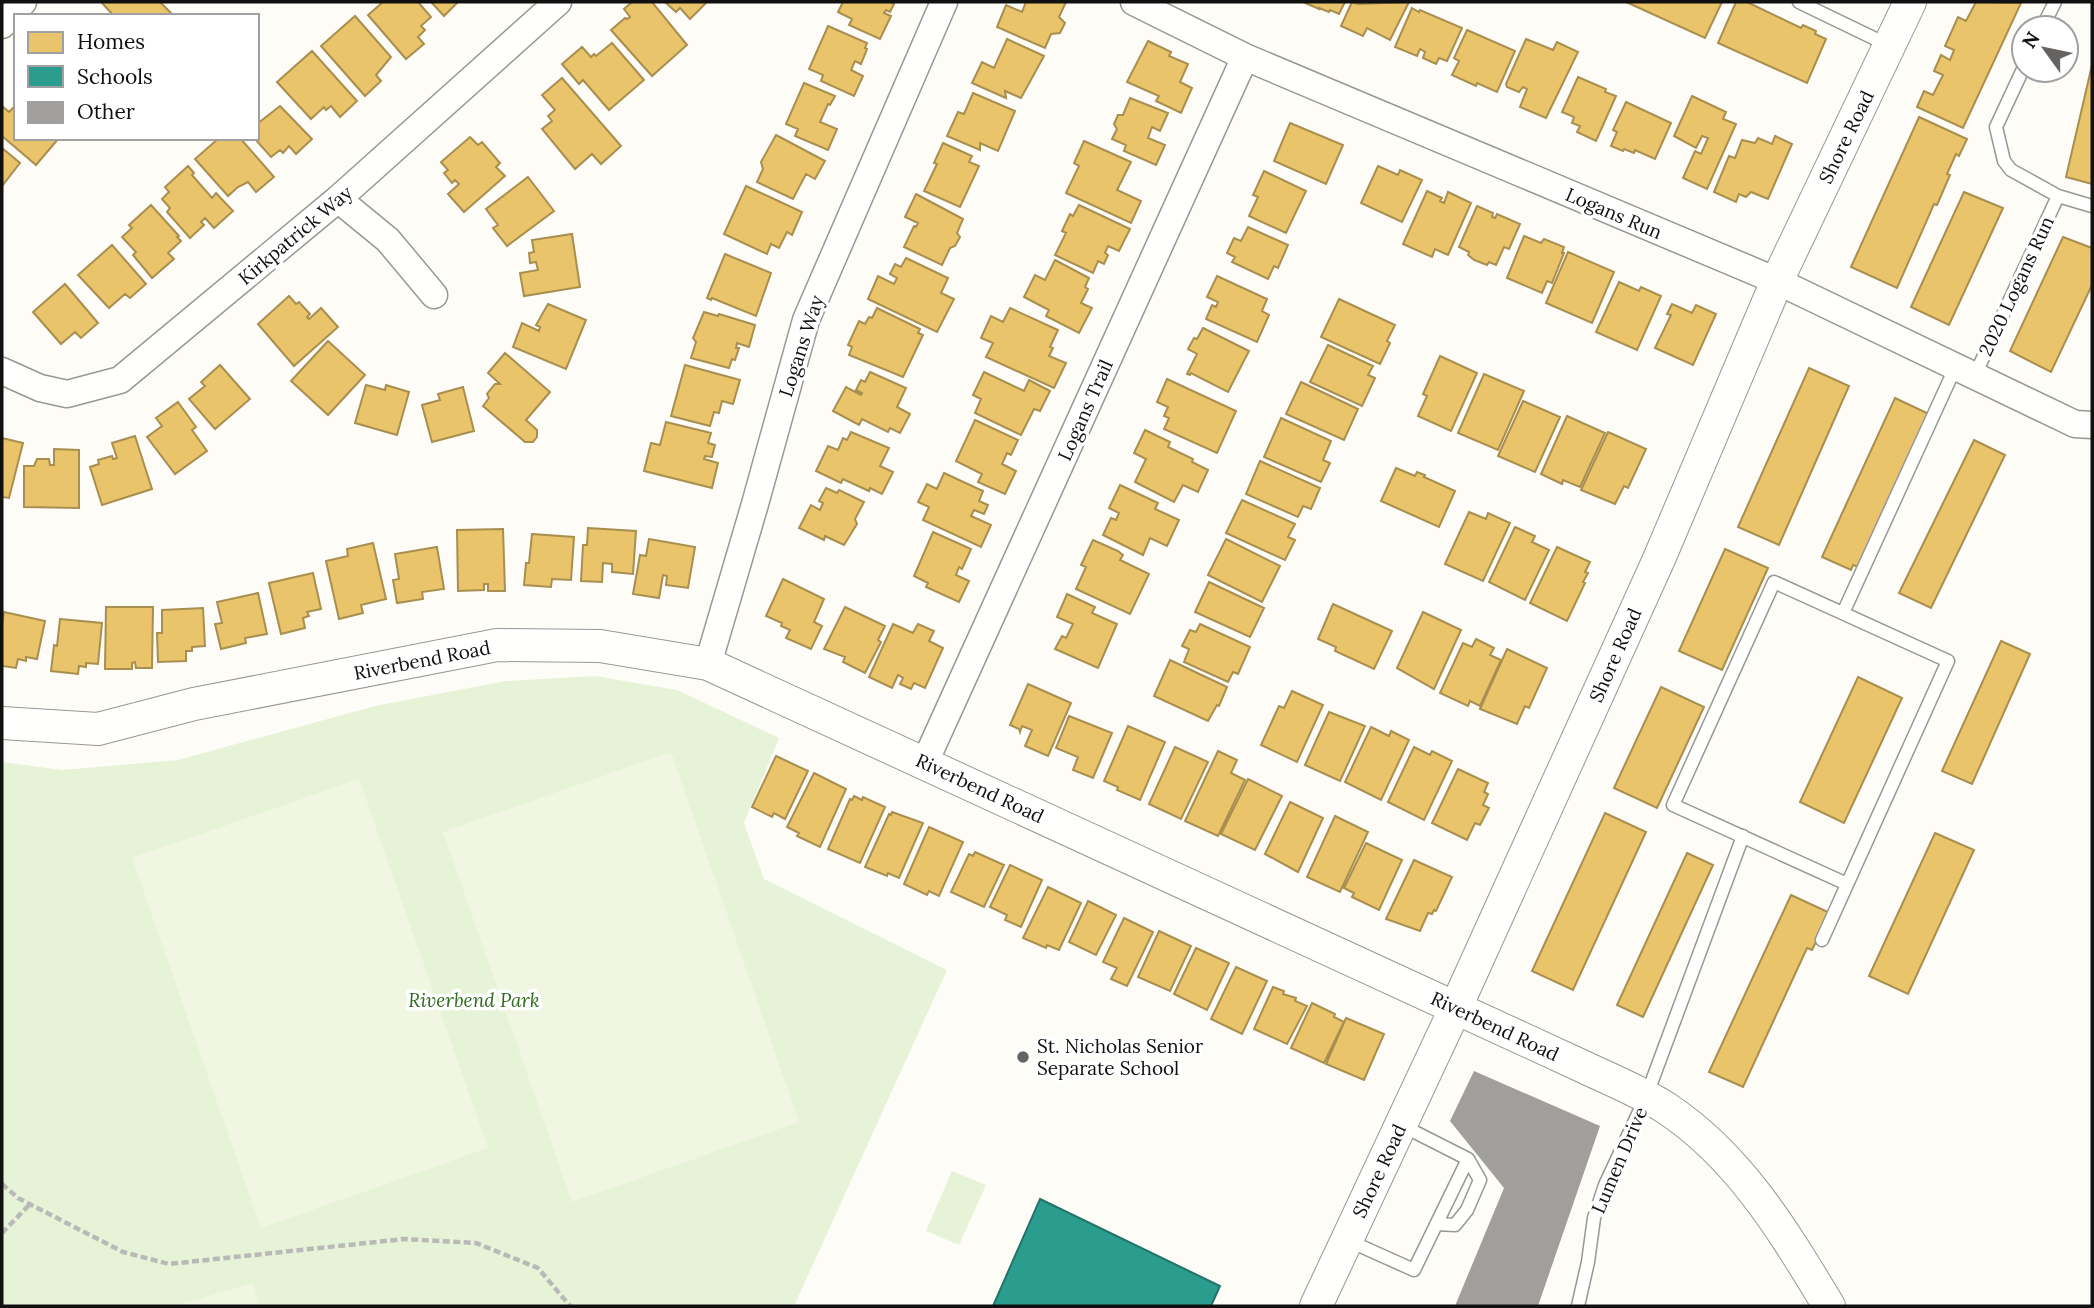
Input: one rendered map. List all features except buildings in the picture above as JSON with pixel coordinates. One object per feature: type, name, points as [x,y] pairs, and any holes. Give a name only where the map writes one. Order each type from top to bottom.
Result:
[{"type":"street","points":[[2,25],[23,2]]},
{"type":"street","name":"Kirkpatrick Way","points":[[2,371],[40,388],[67,394],[120,380],[338,200],[558,2]]},
{"type":"street","name":"Logans Way","points":[[708,664],[806,320],[944,2]]},
{"type":"street","name":"Logans Run","points":[[1134,2],[1245,57],[1777,281],[2075,424],[2092,425]]},
{"type":"street","name":"Shore Road","points":[[1316,1306],[1659,559],[1777,281],[1910,2]]},
{"type":"street","name":"Logans Trail","points":[[925,762],[1245,57]]},
{"type":"street","points":[[338,200],[388,240],[434,295]]},
{"type":"street","name":"Riverbend Road","points":[[2,723],[98,729],[194,704],[497,645],[600,646],[708,664],[1455,1007],[1667,1108],[1725,1155],[1783,1231],[1829,1306]]},
{"type":"lane","points":[[1799,2],[1890,46]]},
{"type":"lane","name":"2020 Logans Run","points":[[2016,84],[1996,127],[2004,161],[2011,170],[2058,196],[2092,206]]},
{"type":"lane","name":"2020 Logans Run","points":[[1843,613],[1965,370],[2058,196]]},
{"type":"lane","points":[[1822,940],[1948,661],[1774,582],[1674,805],[1847,884]]},
{"type":"lane","name":"Lumen Drive","points":[[1578,1306],[1594,1218],[1605,1185],[1646,1097],[1743,836]]},
{"type":"lane","points":[[1401,1125],[1468,1159],[1480,1180],[1467,1210],[1455,1225],[1437,1224]]},
{"type":"lane","points":[[1347,1240],[1414,1270],[1468,1159]]},
{"type":"path","points":[[2,1184],[18,1198],[123,1252],[169,1264],[404,1239],[477,1243],[538,1268],[569,1306]]},
{"type":"path","points":[[2,1233],[30,1204]]},
{"type":"green space","name":"Riverbend Park","points":[[595,676],[677,690],[779,738],[744,823],[764,879],[947,970],[794,1306],[2,1306],[2,762],[62,770],[178,760],[375,706],[506,681]]},
{"type":"green space","points":[[671,752],[799,1122],[572,1202],[443,832]]},
{"type":"green space","points":[[359,779],[488,1148],[261,1228],[132,858]]},
{"type":"green space","points":[[952,1171],[986,1185],[959,1245],[926,1231]]},
{"type":"green space","points":[[253,1283],[259,1306],[175,1306]]},
{"type":"place","name":"St. Nicholas Senior Separate School","points":[[1023,1057]]}]
